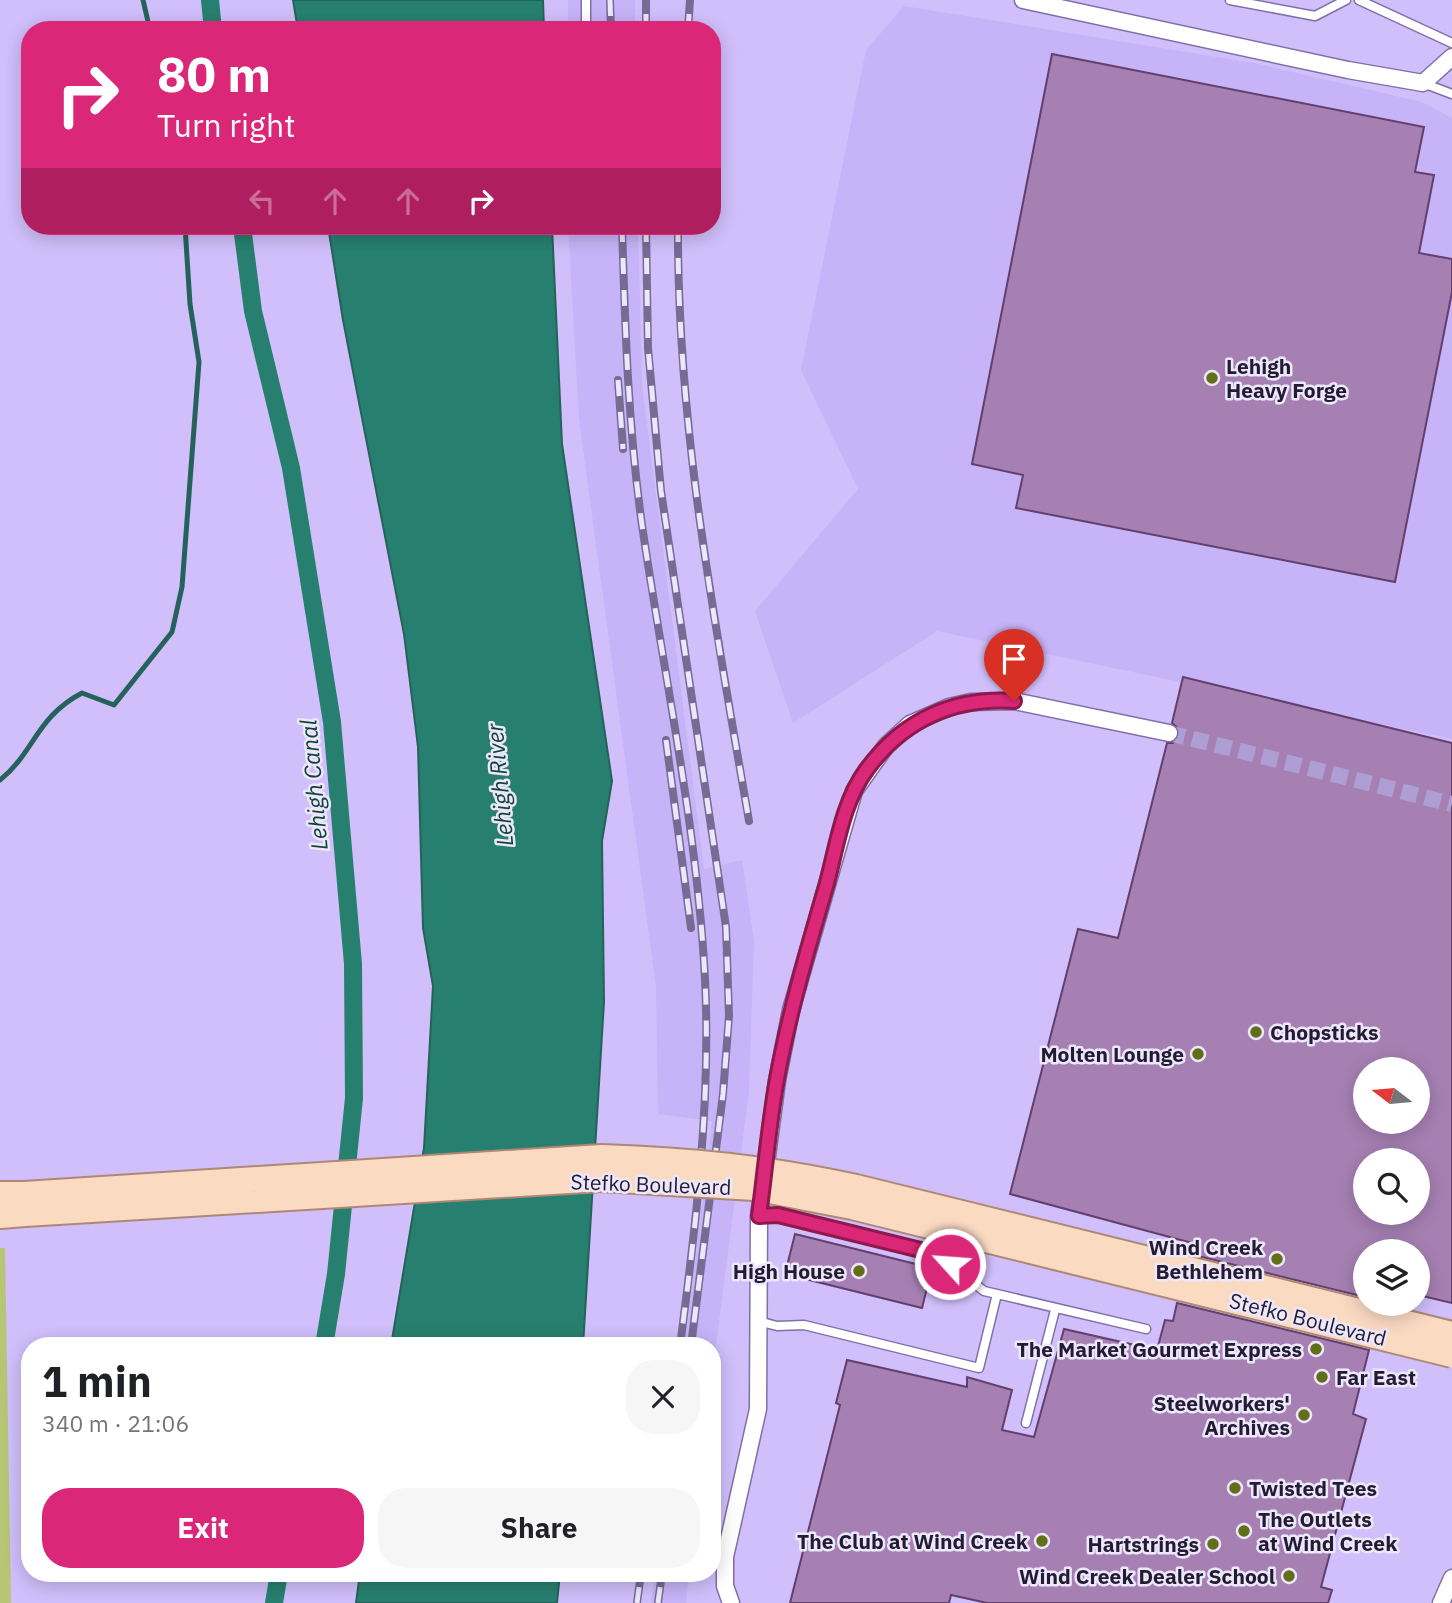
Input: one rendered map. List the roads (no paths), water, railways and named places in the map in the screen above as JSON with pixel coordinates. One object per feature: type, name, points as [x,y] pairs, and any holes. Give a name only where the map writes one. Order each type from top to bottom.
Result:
[{"type":"main road","name":"Stefko Boulevard","points":[[0,1216],[16,1201],[602,1157],[696,1160],[756,1167],[856,1187],[1452,1334]]},
{"type":"main road","name":"Stefko Boulevard","points":[[16,1201],[602,1179],[742,1187],[852,1207],[1452,1355]]},
{"type":"street","points":[[1023,0],[1348,70],[1423,83],[1452,57]]},
{"type":"street","points":[[731,1603],[725,1586],[725,1557],[758,1409],[759,1216],[777,1081],[791,1010],[847,808],[866,770],[910,724],[971,702],[999,700],[1169,733]]},
{"type":"street","points":[[1441,1603],[1452,1578]]},
{"type":"lane","points":[[586,0],[586,21]]},
{"type":"lane","points":[[1230,0],[1315,16],[1346,0]]},
{"type":"lane","points":[[1359,0],[1452,43]]},
{"type":"lane","points":[[1423,83],[1452,94]]},
{"type":"lane","points":[[759,1216],[778,1215],[937,1254],[984,1291],[1055,1310],[1146,1329]]},
{"type":"lane","points":[[758,1321],[777,1326],[804,1325],[979,1368],[997,1294]]},
{"type":"lane","points":[[1026,1423],[1055,1310]]},
{"type":"water","points":[[293,0],[543,0],[544,21],[296,21]]},
{"type":"water","name":"Lehigh River","points":[[329,235],[552,235],[562,444],[612,781],[602,841],[604,1002],[584,1337],[392,1337],[424,1148],[433,986],[423,928],[418,747],[404,634],[343,320]]},
{"type":"water","points":[[359,1582],[559,1582],[557,1603],[356,1603]]},
{"type":"waterway","points":[[143,0],[148,21]]},
{"type":"waterway","name":"Lehigh Canal","points":[[210,0],[212,21]]},
{"type":"waterway","points":[[0,780],[21,758],[55,713],[82,693],[114,705],[172,632],[182,587],[199,362],[190,304],[186,235]]},
{"type":"waterway","name":"Lehigh Canal","points":[[243,235],[253,311],[291,468],[332,722],[353,964],[354,1098],[336,1274],[326,1337]]},
{"type":"waterway","name":"Lehigh Canal","points":[[274,1603],[278,1582]]},
{"type":"tunnel","points":[[1169,733],[1452,804]]},
{"type":"railway","points":[[610,0],[611,21]]},
{"type":"railway","points":[[646,0],[646,21]]},
{"type":"railway","points":[[689,21],[690,0]]},
{"type":"railway","points":[[622,235],[628,376],[637,488],[695,865],[705,979],[704,1117],[697,1209],[681,1337]]},
{"type":"railway","points":[[646,235],[648,348],[661,491],[726,927],[729,1016],[723,1094],[692,1337]]},
{"type":"railway","points":[[678,235],[684,376],[700,525],[749,821]]},
{"type":"railway","points":[[618,380],[623,449]]},
{"type":"railway","points":[[666,740],[691,928]]},
{"type":"railway","points":[[637,1603],[640,1582]]},
{"type":"railway","points":[[658,1603],[661,1582]]},
{"type":"place","name":"Lehigh Heavy Forge","points":[[1212,378]]},
{"type":"place","name":"Chopsticks","points":[[1256,1032]]},
{"type":"place","name":"Molten Lounge","points":[[1198,1054]]},
{"type":"place","name":"Wind Creek Bethlehem","points":[[1277,1259]]},
{"type":"place","name":"High House","points":[[859,1271]]},
{"type":"place","name":"The Market Gourmet Express","points":[[1316,1349]]},
{"type":"place","name":"Far East","points":[[1322,1377]]},
{"type":"place","name":"Steelworkers' Archives","points":[[1304,1415]]},
{"type":"place","name":"Twisted Tees","points":[[1235,1488]]},
{"type":"place","name":"The Outlets at Wind Creek","points":[[1244,1531]]},
{"type":"place","name":"The Club at Wind Creek","points":[[1042,1541]]},
{"type":"place","name":"Hartstrings","points":[[1213,1544]]},
{"type":"place","name":"Wind Creek Dealer School","points":[[1289,1576]]}]
